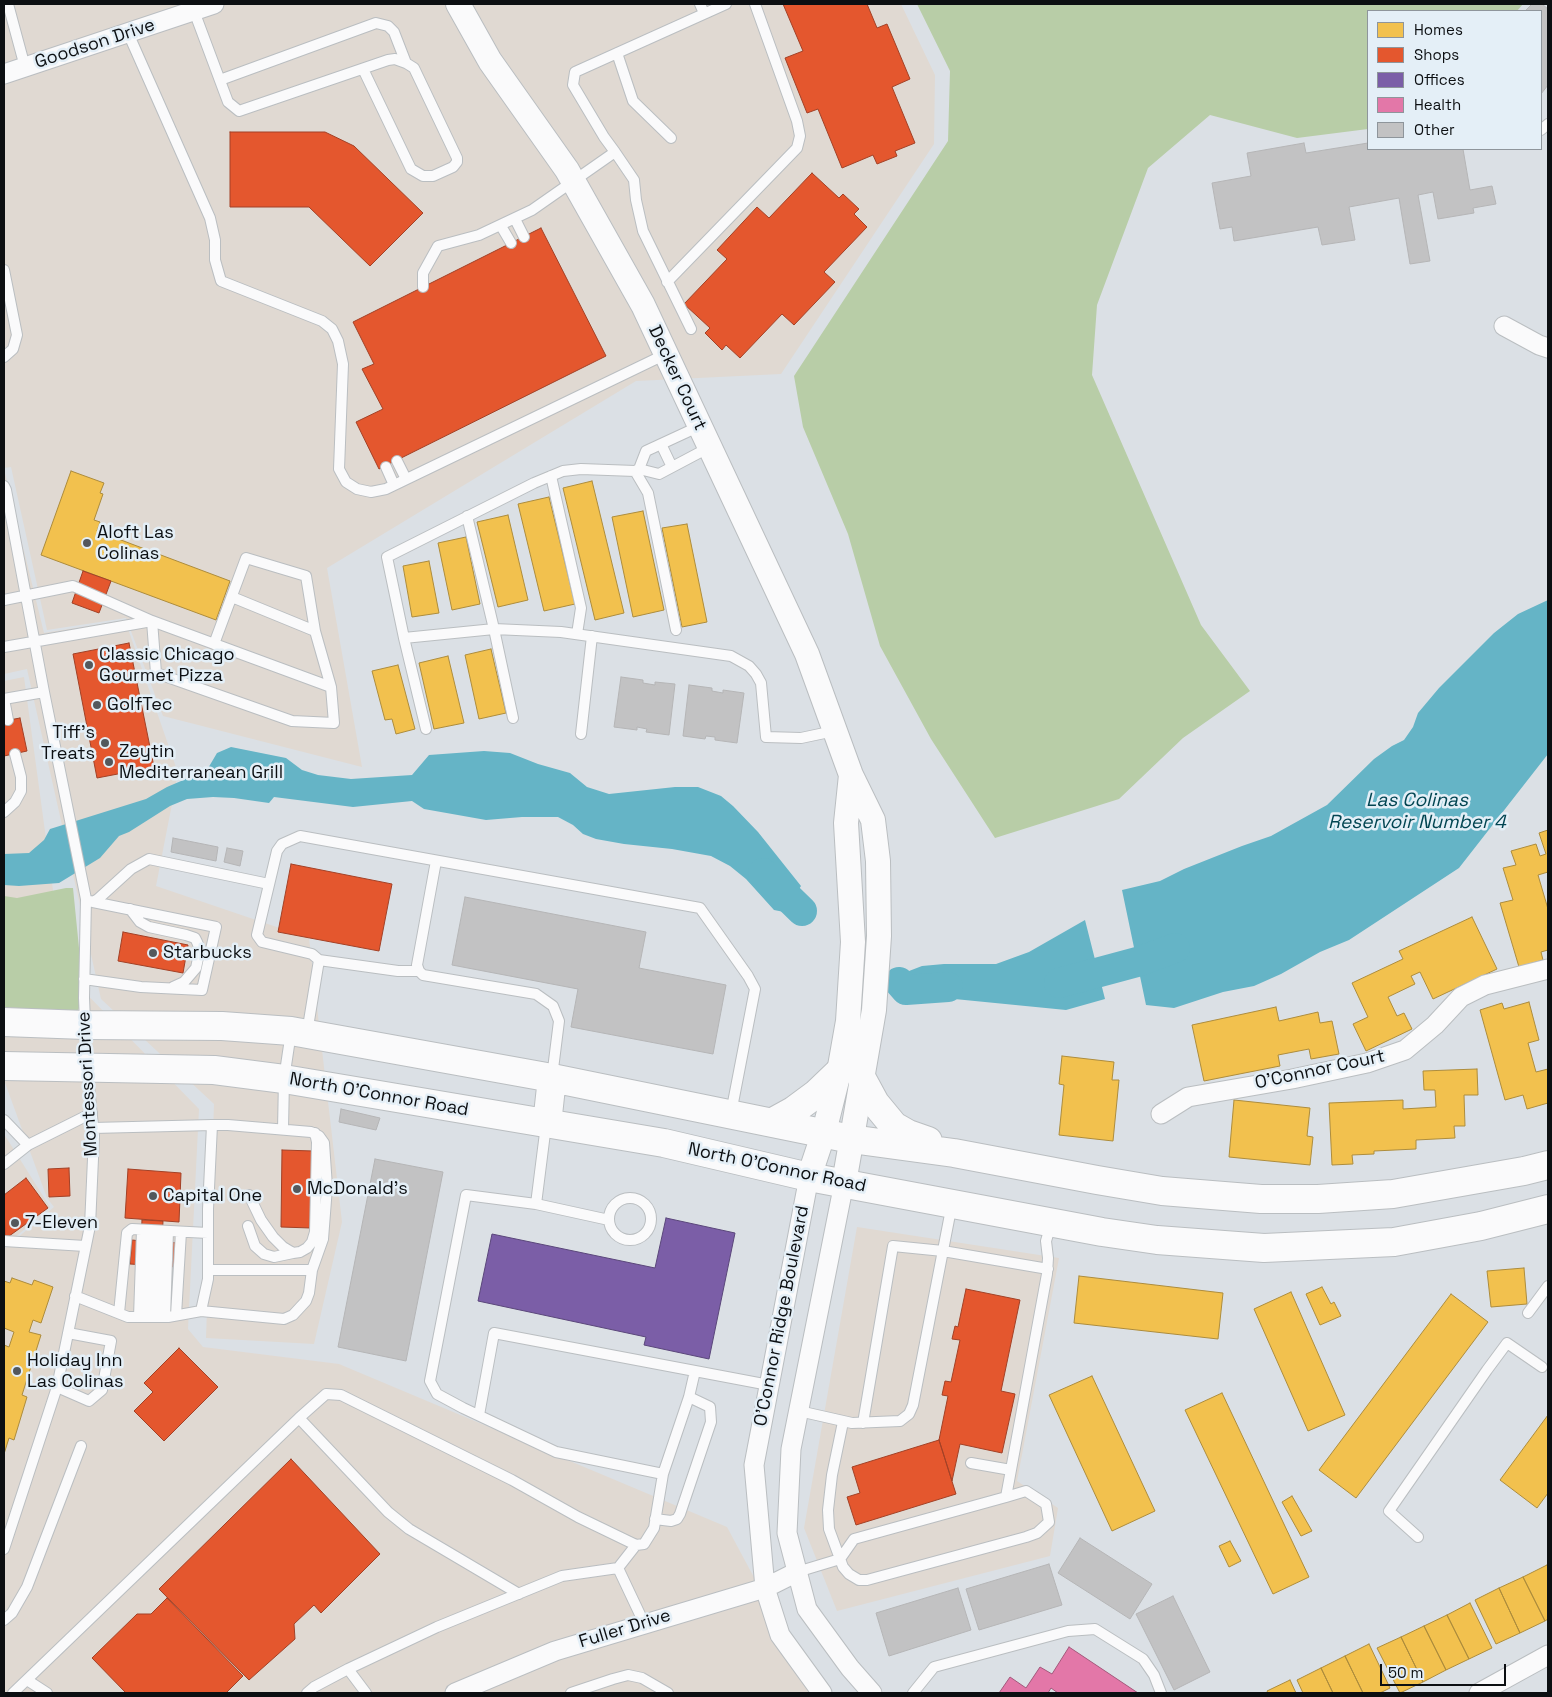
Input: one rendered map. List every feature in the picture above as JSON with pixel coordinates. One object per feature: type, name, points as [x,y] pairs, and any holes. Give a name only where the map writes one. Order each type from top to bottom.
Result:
[{"type":"main road","points":[[4,1022],[85,1025],[222,1026],[299,1032],[552,1078],[852,1139],[954,1153],[1152,1189],[1261,1199],[1318,1199],[1393,1194],[1548,1164]]},
{"type":"main road","name":"North O'Connor Road","points":[[4,1066],[214,1070],[284,1079],[664,1144],[844,1183],[1157,1240],[1264,1248],[1394,1242],[1480,1226],[1548,1209]]},
{"type":"main road","points":[[773,1122],[793,1111],[816,1094],[851,1075],[894,1126],[908,1134],[954,1153]]},
{"type":"main road","points":[[546,1124],[552,1078]]},
{"type":"street","name":"Goodson Drive","points":[[4,74],[214,4]]},
{"type":"street","name":"Decker Court","points":[[458,4],[490,61],[536,124],[573,181],[643,305],[807,654],[851,774]]},
{"type":"street","points":[[1504,326],[1548,348]]},
{"type":"street","name":"O'Connor Ridge Boulevard","points":[[851,774],[846,823],[853,942],[848,1021],[852,1139],[791,1449],[787,1533],[807,1609],[850,1668],[872,1693]]},
{"type":"street","name":"O'Connor Court","points":[[1161,1114],[1188,1097],[1292,1079],[1367,1063],[1405,1050],[1435,1025],[1461,997],[1485,985],[1548,969]]},
{"type":"street","name":"O'Connor Ridge Boulevard","points":[[822,1693],[780,1635],[765,1588],[754,1465],[809,1176],[824,1132],[851,1075]]},
{"type":"street","name":"Fuller Drive","points":[[455,1693],[555,1651],[765,1588],[797,1572]]},
{"type":"street","points":[[1479,1693],[1548,1655]]},
{"type":"lane","points":[[691,329],[643,231],[636,200],[634,180],[604,137],[574,86],[575,72],[702,8],[726,4]]},
{"type":"lane","points":[[667,282],[797,148],[800,136],[797,121],[755,4]]},
{"type":"lane","points":[[8,5],[25,67]]},
{"type":"lane","points":[[194,11],[228,102],[239,111],[388,60],[394,59],[406,62],[414,68],[457,158],[457,162],[453,167],[433,176],[423,176],[411,169],[363,69]]},
{"type":"lane","points":[[220,80],[376,24],[388,26],[394,32],[406,62]]},
{"type":"lane","points":[[128,33],[210,218],[216,240],[215,260],[221,281],[322,321],[332,329],[338,341],[344,364],[339,469],[346,482],[357,489],[371,492],[386,489],[666,354]]},
{"type":"lane","points":[[616,53],[633,101],[671,138]]},
{"type":"lane","points":[[423,287],[423,273],[438,246],[470,238],[501,226],[532,210],[615,152]]},
{"type":"lane","points":[[515,219],[524,237]]},
{"type":"lane","points":[[501,226],[511,243]]},
{"type":"lane","points":[[4,270],[17,335],[13,349],[4,357]]},
{"type":"lane","points":[[676,630],[648,494],[637,470],[646,451],[700,426]]},
{"type":"lane","points":[[661,444],[672,467]]},
{"type":"lane","points":[[426,730],[387,557],[534,483],[563,471],[580,469],[637,470],[659,474],[710,447]]},
{"type":"lane","points":[[397,461],[406,479]]},
{"type":"lane","points":[[386,466],[394,485]]},
{"type":"lane","points":[[551,476],[581,608],[577,634]]},
{"type":"lane","name":"Montessori Drive","points":[[4,486],[27,595],[44,692],[88,899],[84,979],[85,1025],[86,1067],[93,1128],[90,1226],[57,1387],[4,1549]]},
{"type":"lane","points":[[467,516],[494,629],[512,718]]},
{"type":"lane","points":[[152,621],[156,673],[292,721],[334,723],[331,687],[315,631],[306,576],[246,558],[214,644]]},
{"type":"lane","points":[[4,600],[72,586],[152,621],[331,687]]},
{"type":"lane","points":[[232,597],[315,631]]},
{"type":"lane","points":[[4,647],[34,640],[152,621]]},
{"type":"lane","points":[[404,638],[494,629],[561,632],[731,656],[749,666],[761,683],[766,737],[801,738],[834,731]]},
{"type":"lane","points":[[581,734],[592,636]]},
{"type":"lane","points":[[8,720],[4,699],[44,692]]},
{"type":"lane","points":[[4,812],[15,802],[21,791],[21,778],[15,754]]},
{"type":"lane","points":[[419,971],[398,971],[319,960],[312,954],[262,942],[257,935],[277,851],[282,844],[300,836],[700,908],[756,989],[731,1114]]},
{"type":"lane","points":[[88,899],[149,859],[269,884]]},
{"type":"lane","points":[[436,861],[417,965],[419,971],[423,975],[536,994],[553,1006],[559,1021],[552,1078]]},
{"type":"lane","points":[[84,979],[141,987],[202,990],[216,927],[88,899]]},
{"type":"lane","points":[[130,909],[140,922],[149,927],[186,935],[194,938],[197,942],[200,949],[196,968],[184,982],[170,988]]},
{"type":"lane","points":[[283,1129],[284,1079],[319,960]]},
{"type":"lane","points":[[4,1164],[28,1145],[92,1112]]},
{"type":"lane","points":[[4,1120],[28,1145]]},
{"type":"lane","points":[[536,1204],[546,1124]]},
{"type":"lane","points":[[201,1311],[208,1278],[212,1125]]},
{"type":"lane","points":[[76,1296],[128,1317],[152,1317],[201,1311],[284,1319],[293,1315],[306,1301],[312,1270],[322,1239],[326,1187],[324,1143],[315,1133],[228,1125],[93,1128]]},
{"type":"lane","points":[[248,1226],[256,1246],[264,1254],[274,1257],[300,1252],[312,1242],[316,1232],[317,1142],[315,1133]]},
{"type":"lane","points":[[249,1195],[272,1237],[282,1247],[293,1253]]},
{"type":"lane","points":[[609,1220],[536,1204],[466,1195],[430,1381],[436,1394],[556,1452],[663,1474]]},
{"type":"lane","points":[[632,1198],[644,1203],[651,1215],[651,1222],[646,1234],[633,1240],[620,1238],[614,1233],[609,1220],[613,1207],[618,1202],[632,1198]]},
{"type":"lane","points":[[799,1411],[852,1423],[900,1421],[909,1414],[913,1406],[952,1203]]},
{"type":"lane","points":[[1006,1496],[1048,1269],[1046,1241],[1052,1222]]},
{"type":"lane","points":[[119,1313],[127,1233],[132,1229],[208,1233]]},
{"type":"lane","points":[[152,1317],[155,1230]]},
{"type":"lane","points":[[152,1317],[155,1230]]},
{"type":"lane","points":[[176,1315],[182,1232]]},
{"type":"lane","points":[[4,1241],[85,1246]]},
{"type":"lane","points":[[863,1422],[893,1246],[943,1251],[1048,1269]]},
{"type":"lane","points":[[208,1270],[312,1270]]},
{"type":"lane","points":[[1528,1313],[1548,1286]]},
{"type":"lane","points":[[57,1387],[90,1401],[102,1390],[111,1341],[68,1332]]},
{"type":"lane","points":[[479,1415],[494,1333],[769,1385]]},
{"type":"lane","points":[[1418,1537],[1389,1511],[1507,1343],[1542,1367]]},
{"type":"lane","points":[[13,1693],[326,1394],[341,1395],[512,1480],[578,1517],[636,1545],[644,1544],[654,1528],[663,1474],[689,1397],[695,1371]]},
{"type":"lane","points":[[655,1519],[671,1521],[677,1519],[680,1514],[711,1422],[710,1407],[689,1397]]},
{"type":"lane","points":[[299,1418],[388,1512],[409,1530],[519,1594]]},
{"type":"lane","points":[[797,1572],[840,1559],[854,1539],[1026,1491],[1046,1504],[1049,1522],[1037,1533],[1026,1537],[867,1580],[859,1580],[849,1574],[840,1559],[829,1530],[828,1510],[832,1475],[844,1422]]},
{"type":"lane","points":[[4,1620],[12,1613],[27,1587],[81,1446]]},
{"type":"lane","points":[[971,1463],[1011,1470]]},
{"type":"lane","points":[[307,1693],[314,1687],[348,1669],[437,1627],[562,1576],[618,1568],[636,1545]]},
{"type":"lane","points":[[618,1568],[644,1623]]},
{"type":"lane","points":[[913,1693],[934,1666],[1068,1631],[1095,1629],[1143,1659],[1154,1675],[1162,1693]]},
{"type":"lane","points":[[348,1669],[366,1693]]},
{"type":"lane","points":[[578,1692],[628,1675],[642,1678],[668,1693]]},
{"type":"lane","points":[[27,1680],[48,1693]]},
{"type":"shaded area","points":[[4,4],[901,4],[935,75],[934,144],[781,374],[636,381],[327,568],[362,767],[163,716],[126,618],[47,630],[11,467],[4,468]]},
{"type":"shaded area","points":[[4,473],[44,633],[125,620],[178,773],[156,886],[309,938],[342,1222],[314,1344],[206,1338],[214,1104],[101,999],[27,669],[4,674]]},
{"type":"shaded area","points":[[24,677],[64,971],[199,1109],[188,1329],[203,1347],[339,1364],[727,1527],[816,1693],[4,1693],[4,1249],[54,1207],[47,1198],[4,1080],[4,681]]},
{"type":"shaded area","points":[[4,1134],[50,1207],[4,1247]]},
{"type":"shaded area","points":[[857,1227],[1059,1258],[1017,1481],[1058,1508],[1050,1556],[837,1611],[804,1528]]},
{"type":"green space","points":[[917,4],[1523,4],[1518,10],[1367,10],[1367,129],[1297,138],[1210,115],[1148,168],[1097,305],[1092,375],[1201,625],[1250,691],[1183,738],[1119,799],[995,838],[931,739],[880,646],[848,534],[803,427],[794,376],[948,141],[950,71]]},
{"type":"green space","points":[[73,888],[84,998],[77,1012],[4,1007],[4,896],[17,898]]},
{"type":"water","name":"Las Colinas Reservoir Number 4","points":[[1548,600],[1548,754],[1459,868],[1349,940],[1320,952],[1281,974],[1254,986],[1223,992],[1174,1008],[1146,1005],[1122,890],[1160,881],[1184,869],[1271,836],[1327,805],[1374,759],[1404,740],[1413,727],[1418,713],[1439,688],[1494,633],[1518,614]]},
{"type":"water","points":[[231,747],[286,758],[302,770],[318,775],[351,779],[412,775],[429,755],[484,751],[510,753],[538,764],[570,773],[587,787],[609,794],[675,787],[698,787],[721,796],[733,806],[758,832],[801,886],[784,912],[774,910],[746,879],[730,866],[711,856],[596,839],[583,834],[573,825],[558,817],[486,820],[424,809],[412,801],[353,807],[274,797],[269,803],[234,798],[187,799],[170,806],[129,832],[119,836],[100,858],[59,883],[19,886],[4,885],[4,854],[29,853],[44,840],[50,829],[146,799],[167,787],[207,770],[217,753]]},
{"type":"water","points":[[1085,920],[1105,999],[1066,1010],[914,995],[906,990],[909,971],[922,966],[944,964],[996,964],[1029,952]]},
{"type":"building: Homes","name":"Aloft Las Colinas","points":[[71,471],[104,483],[100,493],[103,494],[94,520],[100,522],[97,531],[230,581],[216,620],[41,555]]},
{"type":"building: Homes","points":[[592,481],[624,613],[595,620],[563,488]]},
{"type":"building: Homes","points":[[549,497],[575,604],[544,611],[518,504]]},
{"type":"building: Homes","points":[[643,511],[664,610],[633,617],[612,517]]},
{"type":"building: Homes","points":[[508,515],[528,600],[498,607],[477,522]]},
{"type":"building: Homes","points":[[687,524],[707,622],[682,627],[662,528]]},
{"type":"building: Homes","points":[[466,537],[480,604],[452,610],[438,543]]},
{"type":"building: Homes","points":[[429,561],[439,613],[412,617],[403,566]]},
{"type":"building: Homes","points":[[491,649],[506,713],[479,719],[465,655]]},
{"type":"building: Homes","points":[[448,656],[464,723],[434,729],[419,663]]},
{"type":"building: Homes","points":[[398,665],[415,729],[396,734],[392,719],[385,720],[372,671]]},
{"type":"building: Homes","points":[[1548,830],[1548,872],[1538,875],[1548,909],[1548,950],[1541,952],[1543,960],[1519,967],[1500,903],[1513,900],[1503,868],[1516,865],[1511,851],[1536,844],[1540,856],[1546,854],[1539,833]]},
{"type":"building: Homes","points":[[1472,917],[1497,969],[1433,999],[1420,972],[1411,976],[1415,984],[1388,997],[1397,1016],[1404,1013],[1412,1029],[1366,1051],[1353,1024],[1368,1017],[1352,983],[1403,959],[1399,951]]},
{"type":"building: Homes","points":[[1529,1002],[1539,1040],[1528,1043],[1536,1072],[1548,1069],[1548,1103],[1527,1109],[1523,1095],[1505,1100],[1480,1010],[1502,1003],[1504,1009]]},
{"type":"building: Homes","points":[[1276,1007],[1279,1021],[1318,1012],[1320,1023],[1332,1021],[1339,1054],[1311,1059],[1309,1049],[1278,1055],[1280,1066],[1204,1081],[1192,1025]]},
{"type":"building: Homes","points":[[1062,1056],[1114,1062],[1112,1080],[1119,1080],[1113,1141],[1059,1135],[1064,1085],[1059,1084]]},
{"type":"building: Homes","points":[[1477,1069],[1478,1095],[1464,1095],[1465,1126],[1454,1126],[1455,1138],[1416,1140],[1416,1149],[1374,1151],[1374,1154],[1352,1155],[1353,1164],[1332,1165],[1329,1103],[1403,1100],[1403,1109],[1436,1107],[1435,1090],[1424,1090],[1423,1071]]},
{"type":"building: Homes","points":[[1234,1100],[1310,1108],[1307,1136],[1313,1137],[1310,1165],[1229,1157]]},
{"type":"building: Homes","points":[[1524,1268],[1527,1304],[1491,1307],[1487,1271]]},
{"type":"building: Homes","points":[[1079,1276],[1223,1293],[1218,1339],[1074,1323]]},
{"type":"building: Homes","name":"Holiday Inn Las Colinas","points":[[12,1278],[32,1285],[34,1280],[53,1287],[41,1323],[33,1320],[29,1332],[41,1335],[22,1395],[27,1397],[14,1440],[9,1438],[4,1454],[4,1345],[9,1347],[14,1332],[4,1328],[4,1281],[10,1283]]},
{"type":"building: Homes","points":[[1322,1287],[1331,1304],[1334,1302],[1341,1316],[1320,1325],[1306,1294]]},
{"type":"building: Homes","points":[[1291,1292],[1345,1415],[1308,1431],[1254,1309]]},
{"type":"building: Homes","points":[[1451,1294],[1488,1322],[1356,1498],[1319,1470]]},
{"type":"building: Homes","points":[[1092,1376],[1155,1511],[1112,1531],[1049,1395]]},
{"type":"building: Homes","points":[[1222,1393],[1309,1577],[1273,1594],[1185,1410]]},
{"type":"building: Homes","points":[[1548,1415],[1548,1493],[1537,1508],[1500,1480]]},
{"type":"building: Homes","points":[[1292,1496],[1312,1531],[1301,1536],[1282,1502]]},
{"type":"building: Homes","points":[[1230,1541],[1241,1561],[1229,1567],[1219,1546]]},
{"type":"building: Homes","points":[[1547,1565],[1548,1619],[1545,1621],[1523,1577]]},
{"type":"building: Homes","points":[[1523,1577],[1545,1621],[1520,1633],[1499,1588]]},
{"type":"building: Homes","points":[[1499,1588],[1520,1633],[1496,1644],[1475,1600]]},
{"type":"building: Homes","points":[[1470,1603],[1492,1648],[1469,1659],[1447,1615]]},
{"type":"building: Homes","points":[[1447,1615],[1469,1659],[1446,1670],[1424,1626]]},
{"type":"building: Homes","points":[[1424,1626],[1446,1670],[1423,1682],[1401,1637]]},
{"type":"building: Homes","points":[[1401,1637],[1423,1682],[1400,1693],[1377,1648]]},
{"type":"building: Homes","points":[[1369,1644],[1390,1688],[1380,1693],[1363,1693],[1345,1656]]},
{"type":"building: Homes","points":[[1345,1656],[1363,1693],[1333,1693],[1321,1668]]},
{"type":"building: Homes","points":[[1321,1668],[1333,1693],[1303,1693],[1297,1680]]},
{"type":"building: Homes","points":[[1290,1680],[1296,1693],[1268,1693],[1267,1691]]},
{"type":"building: Shops","points":[[783,4],[867,4],[877,28],[887,24],[910,79],[892,87],[915,143],[895,151],[897,156],[877,164],[873,155],[842,168],[818,109],[807,113],[785,58],[803,51]]},
{"type":"building: Shops","points":[[230,132],[325,132],[354,146],[423,213],[370,266],[309,207],[230,207]]},
{"type":"building: Shops","points":[[812,173],[839,198],[843,194],[859,209],[854,214],[867,227],[824,272],[835,282],[794,325],[782,314],[740,358],[726,345],[722,350],[705,333],[710,328],[684,304],[727,259],[717,250],[757,207],[769,218]]},
{"type":"building: Shops","points":[[541,228],[606,356],[379,469],[356,422],[383,409],[362,369],[374,364],[353,322]]},
{"type":"building: Shops","points":[[83,571],[111,581],[99,613],[72,603]]},
{"type":"building: Shops","points":[[129,643],[154,767],[97,778],[73,654]]},
{"type":"building: Shops","points":[[20,718],[27,751],[4,756],[4,721]]},
{"type":"building: Shops","points":[[291,864],[392,884],[379,951],[278,932]]},
{"type":"building: Shops","name":"Starbucks","points":[[123,932],[188,945],[183,973],[118,961]]},
{"type":"building: Shops","name":"McDonald's","points":[[282,1150],[313,1151],[311,1228],[281,1227]]},
{"type":"building: Shops","points":[[69,1168],[70,1196],[49,1197],[48,1169]]},
{"type":"building: Shops","name":"Capital One","points":[[128,1169],[181,1173],[179,1222],[125,1218]]},
{"type":"building: Shops","name":"7-Eleven","points":[[26,1178],[48,1208],[5,1239],[4,1195]]},
{"type":"building: Shops","points":[[142,1220],[163,1221],[162,1242],[179,1243],[177,1267],[130,1264],[132,1240],[141,1241]]},
{"type":"building: Shops","points":[[966,1289],[1020,1300],[1001,1391],[1015,1394],[1002,1453],[960,1444],[952,1481],[939,1440],[948,1396],[942,1395],[945,1381],[951,1382],[960,1340],[952,1339],[955,1326],[958,1327]]},
{"type":"building: Shops","points":[[179,1348],[218,1387],[164,1441],[134,1411],[153,1392],[144,1383]]},
{"type":"building: Shops","points":[[939,1440],[956,1494],[856,1525],[847,1497],[860,1493],[852,1467]]},
{"type":"building: Shops","points":[[291,1459],[380,1554],[321,1613],[314,1605],[294,1624],[295,1639],[249,1680],[159,1589]]},
{"type":"building: Shops","points":[[167,1598],[243,1676],[226,1693],[126,1693],[92,1658],[137,1614],[151,1614]]},
{"type":"building: Offices","points":[[666,1218],[735,1233],[709,1359],[644,1345],[646,1337],[478,1301],[492,1234],[655,1268]]},
{"type":"building: Health","points":[[1069,1647],[1138,1693],[1058,1693],[1051,1688],[1048,1693],[999,1693],[1010,1677],[1026,1688],[1040,1667],[1052,1674]]},
{"type":"building: Other","points":[[1532,4],[1542,4],[1548,9],[1548,85],[1542,93],[1542,10],[1526,10]]},
{"type":"building: Other","points":[[1304,143],[1306,153],[1367,143],[1367,150],[1463,150],[1470,190],[1492,186],[1496,204],[1473,208],[1474,213],[1438,219],[1433,192],[1418,195],[1430,261],[1410,264],[1399,198],[1349,207],[1355,240],[1322,245],[1318,227],[1234,241],[1232,227],[1220,229],[1212,183],[1251,176],[1247,153]]},
{"type":"building: Other","points":[[621,677],[643,680],[643,683],[655,685],[655,682],[675,684],[669,735],[646,732],[647,729],[637,727],[637,730],[614,727]]},
{"type":"building: Other","points":[[689,685],[712,688],[712,691],[723,693],[723,690],[744,693],[737,743],[715,740],[715,737],[706,736],[705,739],[683,736]]},
{"type":"building: Other","points":[[173,838],[218,847],[216,861],[171,852]]},
{"type":"building: Other","points":[[227,848],[243,851],[240,866],[224,862]]},
{"type":"building: Other","points":[[465,897],[646,932],[639,968],[726,985],[713,1054],[571,1027],[578,989],[452,965]]},
{"type":"building: Other","points":[[341,1109],[380,1118],[376,1130],[339,1122]]},
{"type":"building: Other","points":[[375,1159],[443,1172],[406,1361],[338,1347]]},
{"type":"building: Other","points":[[1080,1538],[1152,1584],[1130,1619],[1058,1573]]},
{"type":"building: Other","points":[[1049,1564],[1062,1605],[979,1630],[966,1589]]},
{"type":"building: Other","points":[[958,1588],[971,1630],[889,1656],[876,1613]]},
{"type":"building: Other","points":[[1173,1596],[1210,1672],[1174,1690],[1136,1614]]},
{"type":"waterway","points":[[763,873],[802,911]]},
{"type":"waterway","points":[[1059,983],[1137,962],[1175,948]]},
{"type":"waterway","points":[[899,982],[906,990],[948,987]]},
{"type":"place","name":"Aloft Las Colinas","points":[[87,543]]},
{"type":"place","name":"Classic Chicago Gourmet Pizza","points":[[89,665]]},
{"type":"place","name":"GolfTec","points":[[97,705]]},
{"type":"place","name":"Tiff's Treats","points":[[105,743]]},
{"type":"place","name":"Zeytin Mediterranean Grill","points":[[109,762]]},
{"type":"place","name":"Starbucks","points":[[153,953]]},
{"type":"place","name":"McDonald's","points":[[297,1189]]},
{"type":"place","name":"Capital One","points":[[153,1196]]},
{"type":"place","name":"7-Eleven","points":[[15,1223]]},
{"type":"place","name":"Holiday Inn Las Colinas","points":[[17,1371]]}]
